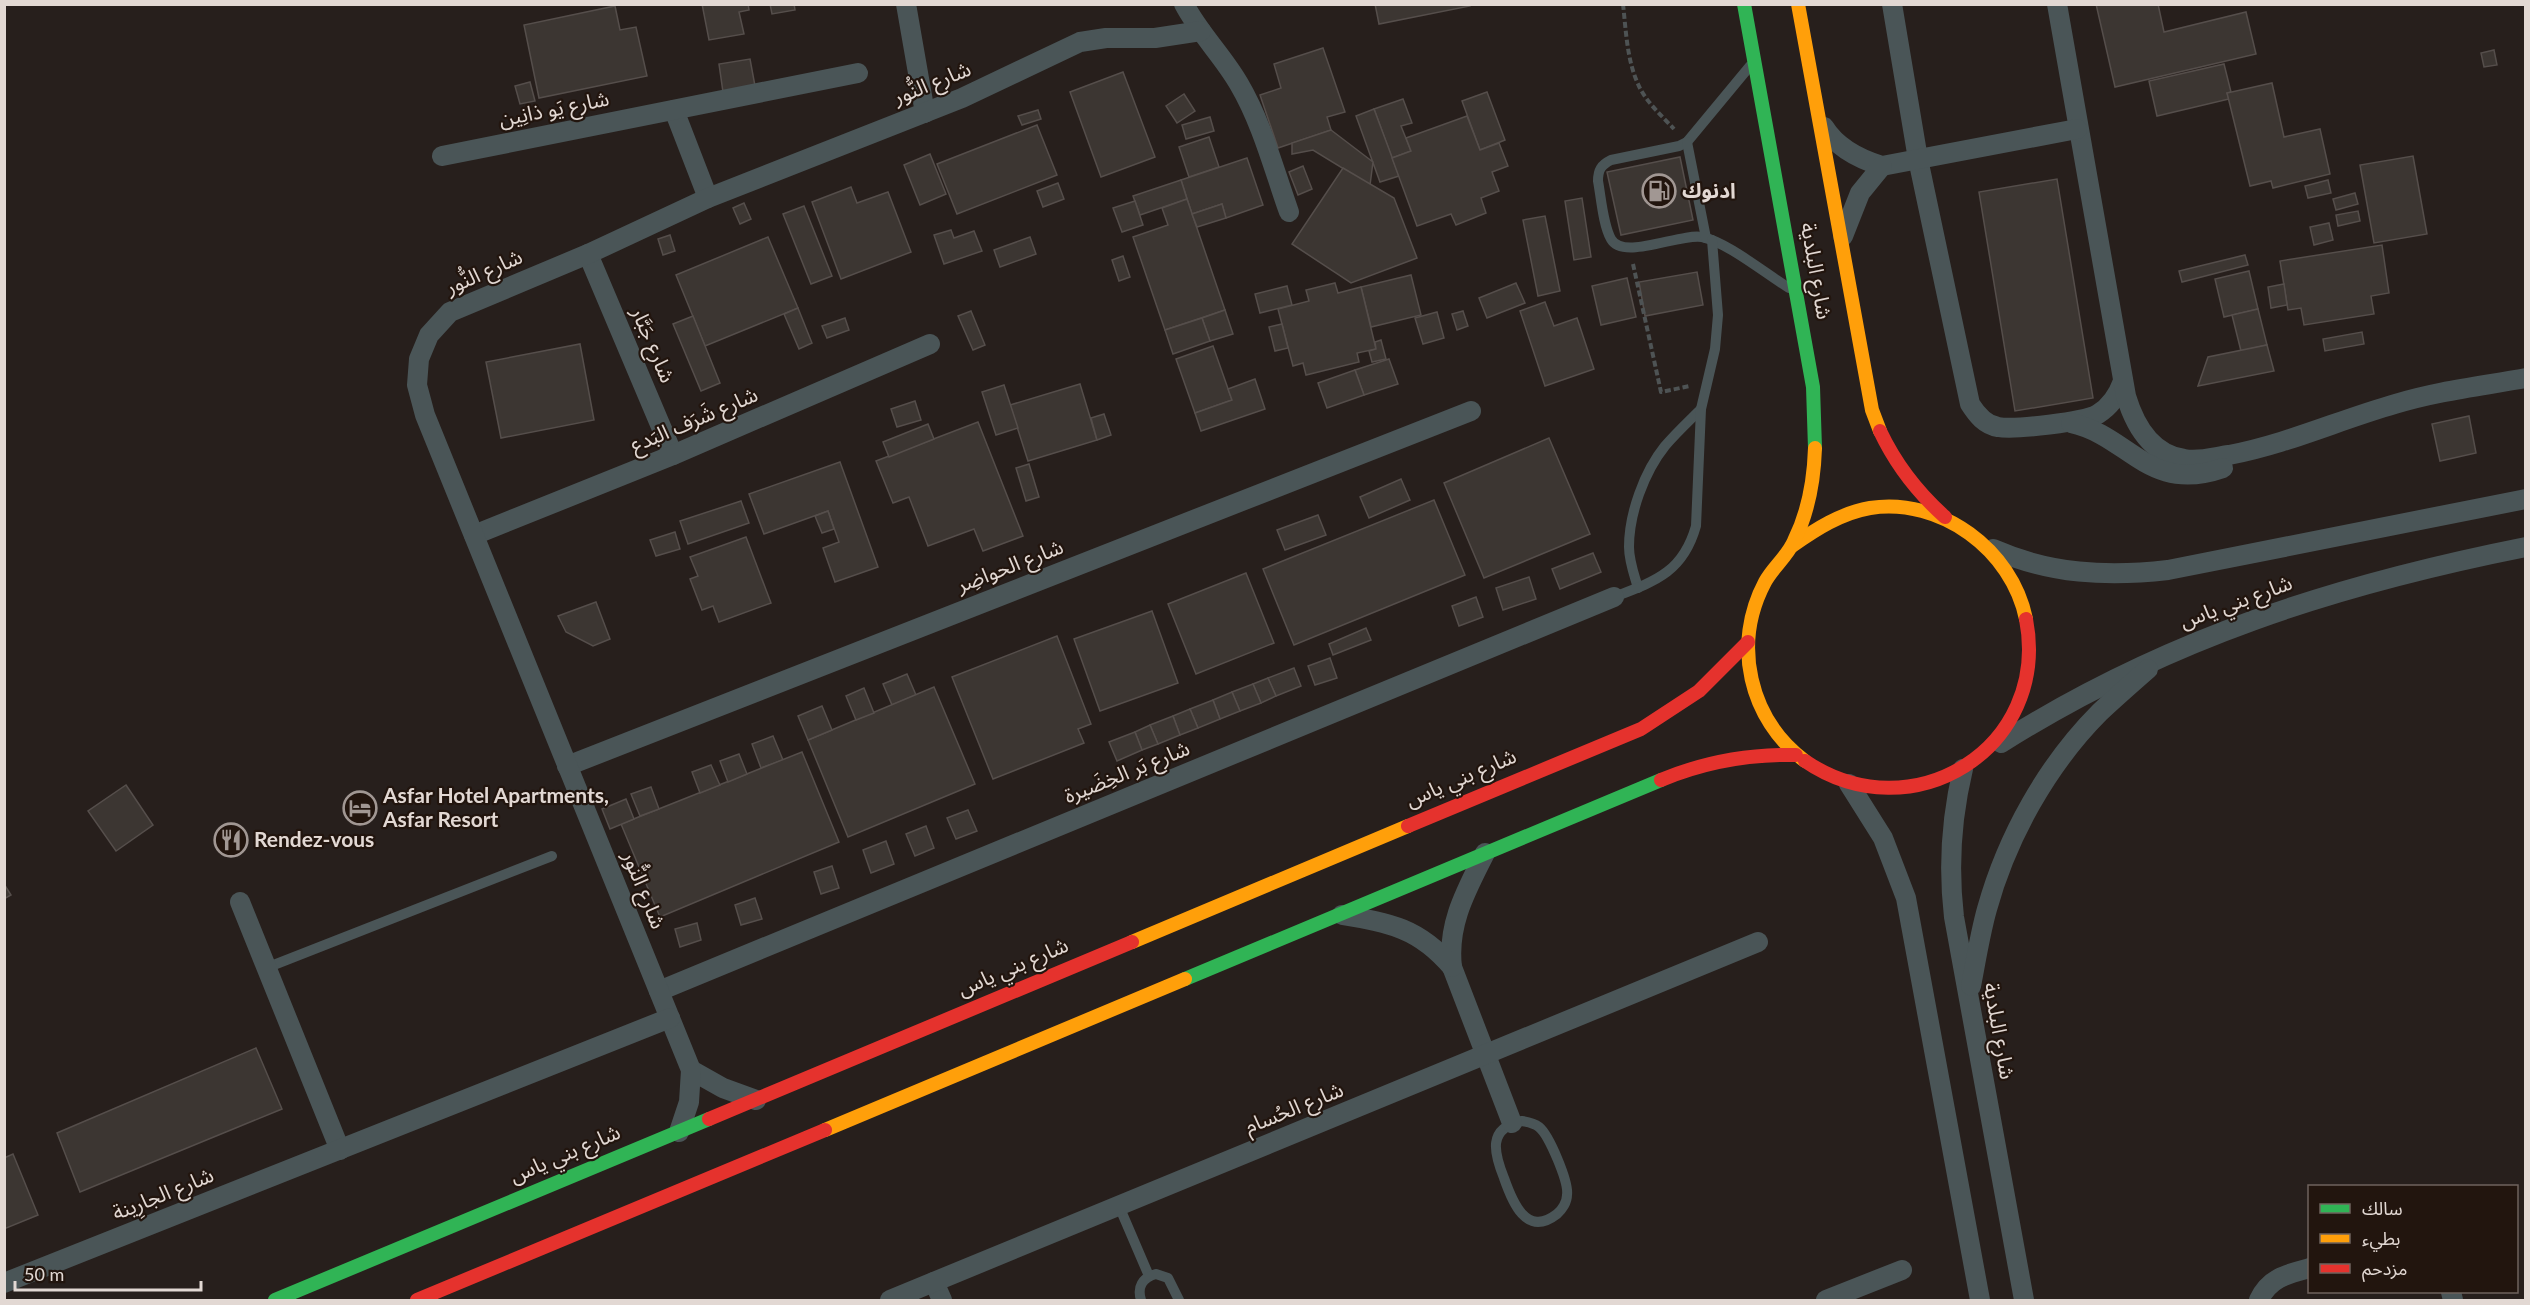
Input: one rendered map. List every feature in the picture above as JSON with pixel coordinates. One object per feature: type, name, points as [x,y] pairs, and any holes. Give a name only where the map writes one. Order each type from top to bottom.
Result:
[{"type":"main road","name":"شارع البلدية","points":[[1744,4],[1813,387],[1816,429],[1812,483],[1792,546]]},
{"type":"main road","name":"شارع البلدية","points":[[1798,4],[1872,410],[1884,442],[1901,471],[1922,498],[1948,520]]},
{"type":"main road","points":[[1882,507],[1916,510],[1948,520],[1969,531],[1988,547],[2009,572],[2024,602],[2031,634],[2030,668],[2021,699],[2006,729],[1983,754],[1963,769],[1936,782],[1907,788],[1878,789],[1849,784],[1821,772],[1796,755],[1773,730],[1757,700],[1748,667],[1748,633],[1756,600],[1771,571],[1792,546],[1819,526],[1850,513],[1882,507]]},
{"type":"main road","name":"شارع بني ياس","points":[[275,1300],[756,1101],[1641,729],[1689,701],[1724,670],[1748,642]]},
{"type":"main road","points":[[417,1300],[1699,765],[1746,756],[1796,755]]},
{"type":"street","points":[[906,4],[925,113]]},
{"type":"street","points":[[1184,4],[1238,82],[1250,105],[1289,212]]},
{"type":"street","points":[[1892,4],[1918,159],[1970,404],[1982,419],[1997,427],[2083,420],[2102,411],[2118,395],[2123,381]]},
{"type":"street","points":[[2057,4],[2077,129],[2123,381],[2130,410],[2136,423],[2157,449],[2184,459],[2200,460],[2248,452],[2282,443],[2398,403],[2526,378]]},
{"type":"street","name":"شارع النُّور","points":[[679,1132],[689,1102],[691,1070],[425,415],[417,385],[419,359],[429,334],[450,312],[588,254],[708,198],[925,113],[1018,73],[1080,42],[1106,38],[1155,39],[1201,31]]},
{"type":"street","name":"شارع يَو ذانِين","points":[[442,156],[858,73]]},
{"type":"street","points":[[674,110],[708,198]]},
{"type":"street","points":[[1818,118],[1838,144],[1851,154],[1882,166],[2077,129]]},
{"type":"street","points":[[1840,242],[1860,193],[1882,166]]},
{"type":"street","name":"شارع جَبَّار","points":[[588,254],[673,455]]},
{"type":"street","name":"شارع شَرَف البَدع","points":[[474,535],[673,455],[930,344]]},
{"type":"street","name":"شارع الحواضِر","points":[[567,766],[1471,411]]},
{"type":"street","points":[[2069,422],[2096,431],[2142,462],[2171,473],[2188,475],[2220,469],[2236,463],[2248,452]]},
{"type":"street","name":"شارع بني ياس","points":[[1988,547],[2020,561],[2059,570],[2098,574],[2138,574],[2526,499]]},
{"type":"street","name":"شارع بني ياس","points":[[1983,754],[2072,700],[2164,654],[2260,616],[2310,600],[2475,557],[2526,547]]},
{"type":"street","name":"شارع بَر الخِضَيرة","points":[[659,991],[1614,597]]},
{"type":"street","points":[[1969,997],[1986,911],[1997,877],[2025,814],[2072,744],[2100,712],[2164,654]]},
{"type":"street","name":"شارع البلدية","points":[[1963,769],[1955,800],[1950,866],[1954,917],[2024,1300]]},
{"type":"street","points":[[1849,784],[1883,838],[1905,898],[1980,1300]]},
{"type":"street","points":[[1452,967],[1451,938],[1458,908],[1485,854]]},
{"type":"street","points":[[240,902],[340,1150]]},
{"type":"street","points":[[1339,915],[1402,927],[1421,937],[1438,950],[1452,967],[1512,1123]]},
{"type":"street","name":"شارع الحُسام","points":[[890,1300],[1758,942]]},
{"type":"street","name":"شارع الجارِينة","points":[[4,1283],[670,1018]]},
{"type":"street","points":[[691,1070],[723,1088],[756,1101]]},
{"type":"street","points":[[2259,1300],[2268,1284],[2277,1278],[2308,1269]]},
{"type":"street","points":[[1826,1300],[1902,1270]]},
{"type":"street","points":[[934,1282],[942,1300]]},
{"type":"lane","points":[[1754,61],[1687,142],[1679,146],[1611,160],[1603,164],[1598,172],[1611,240],[1620,247],[1629,249],[1688,237],[1709,239],[1796,292]]},
{"type":"lane","points":[[1614,597],[1660,578],[1673,568],[1692,541],[1696,525],[1701,409],[1715,349],[1718,315],[1709,239],[1687,142]]},
{"type":"lane","points":[[1638,588],[1630,560],[1629,546],[1634,513],[1655,462],[1665,447],[1701,409]]},
{"type":"lane","points":[[266,968],[552,856]]},
{"type":"lane","points":[[1512,1123],[1532,1123],[1540,1128],[1546,1136],[1567,1185],[1568,1196],[1564,1206],[1549,1219],[1539,1221],[1529,1219],[1513,1205],[1494,1149],[1503,1129],[1512,1123]]},
{"type":"lane","points":[[1119,1206],[1149,1276]]},
{"type":"lane","points":[[1141,1300],[1139,1290],[1141,1284],[1149,1276],[1162,1275],[1168,1278],[1179,1300]]},
{"type":"path","points":[[1623,4],[1630,57],[1638,86],[1687,142]]},
{"type":"path","points":[[1629,249],[1661,392],[1708,382]]},
{"type":"building","points":[[702,4],[748,4],[749,10],[739,12],[744,34],[709,40]]},
{"type":"building","points":[[770,4],[794,4],[795,10],[772,14]]},
{"type":"building","points":[[1375,4],[1470,4],[1470,6],[1379,24]]},
{"type":"building","points":[[2096,4],[2158,4],[2164,32],[2246,12],[2256,54],[2115,87]]},
{"type":"building","points":[[615,6],[620,30],[636,27],[647,76],[539,98],[524,25]]},
{"type":"building","points":[[1323,48],[1345,112],[1327,117],[1331,130],[1278,148],[1260,95],[1281,88],[1274,64]]},
{"type":"building","points":[[2494,50],[2497,65],[2484,67],[2481,53]]},
{"type":"building","points":[[750,59],[755,86],[723,92],[719,64]]},
{"type":"building","points":[[2224,64],[2231,92],[2227,93],[2229,99],[2157,116],[2149,81]]},
{"type":"building","points":[[1123,72],[1155,157],[1101,177],[1070,92]]},
{"type":"building","points":[[530,82],[535,101],[520,104],[515,86]]},
{"type":"building","points":[[2272,83],[2284,137],[2320,129],[2330,174],[2273,188],[2271,181],[2250,186],[2227,93]]},
{"type":"building","points":[[1487,92],[1505,140],[1480,150],[1462,101]]},
{"type":"building","points":[[1184,94],[1195,111],[1177,123],[1166,106]]},
{"type":"building","points":[[1403,99],[1412,123],[1401,126],[1411,151],[1392,158],[1374,109]]},
{"type":"building","points":[[1374,109],[1399,176],[1380,182],[1356,116]]},
{"type":"building","points":[[1038,110],[1041,119],[1022,125],[1018,116]]},
{"type":"building","points":[[1467,116],[1480,150],[1499,143],[1508,166],[1492,172],[1499,191],[1481,198],[1486,213],[1456,225],[1451,214],[1417,226],[1392,158],[1411,151],[1406,138]]},
{"type":"building","points":[[1210,117],[1214,131],[1186,139],[1182,125]]},
{"type":"building","points":[[1037,125],[1057,175],[957,214],[937,164]]},
{"type":"building","points":[[1331,130],[1373,162],[1370,185],[1313,150],[1292,154],[1292,143]]},
{"type":"building","points":[[1209,137],[1219,167],[1189,177],[1179,147]]},
{"type":"building","points":[[930,154],[946,194],[920,205],[904,165]]},
{"type":"building","points":[[2413,156],[2427,234],[2374,243],[2360,165]]},
{"type":"building","points":[[1680,157],[1693,220],[1621,235],[1607,172]]},
{"type":"building","points":[[1247,158],[1263,205],[1226,218],[1222,204],[1192,214],[1181,180]]},
{"type":"building","points":[[1303,166],[1312,189],[1298,195],[1289,172]]},
{"type":"building","points":[[1343,168],[1394,198],[1417,258],[1351,283],[1292,244]]},
{"type":"building","points":[[2057,179],[2093,398],[2015,411],[1979,192]]},
{"type":"building","points":[[1181,180],[1187,199],[1140,215],[1133,196]]},
{"type":"building","points":[[2328,180],[2331,193],[2308,198],[2305,186]]},
{"type":"building","points":[[1058,183],[1064,199],[1043,207],[1037,191]]},
{"type":"building","points":[[851,187],[857,203],[888,192],[911,252],[841,279],[812,202]]},
{"type":"building","points":[[2355,193],[2358,204],[2336,210],[2333,199]]},
{"type":"building","points":[[1582,198],[1591,257],[1574,260],[1565,201]]},
{"type":"building","points":[[1187,199],[1225,310],[1165,330],[1133,237],[1168,225],[1162,208]]},
{"type":"building","points":[[1135,201],[1143,225],[1122,232],[1113,208]]},
{"type":"building","points":[[744,203],[751,219],[740,224],[733,208]]},
{"type":"building","points":[[1222,204],[1226,218],[1197,227],[1192,214]]},
{"type":"building","points":[[804,206],[832,276],[811,284],[783,214]]},
{"type":"building","points":[[2358,211],[2360,221],[2338,226],[2336,215]]},
{"type":"building","points":[[1545,216],[1560,291],[1538,296],[1523,220]]},
{"type":"building","points":[[2329,223],[2333,240],[2314,245],[2310,227]]},
{"type":"building","points":[[951,230],[954,238],[974,231],[982,251],[944,264],[934,235]]},
{"type":"building","points":[[670,235],[675,251],[663,255],[658,239]]},
{"type":"building","points":[[768,237],[798,308],[705,346],[676,275]]},
{"type":"building","points":[[1030,237],[1036,254],[1000,267],[994,250]]},
{"type":"building","points":[[2382,245],[2389,293],[2371,296],[2374,314],[2304,325],[2301,308],[2288,310],[2280,261]]},
{"type":"building","points":[[2245,255],[2248,265],[2182,282],[2179,271]]},
{"type":"building","points":[[1123,256],[1130,277],[1119,281],[1112,260]]},
{"type":"building","points":[[2249,271],[2258,309],[2224,317],[2215,279]]},
{"type":"building","points":[[1697,272],[1703,305],[1645,316],[1639,282]]},
{"type":"building","points":[[1411,275],[1421,315],[1371,327],[1361,287]]},
{"type":"building","points":[[1627,278],[1636,317],[1601,325],[1592,286]]},
{"type":"building","points":[[1335,283],[1338,293],[1361,287],[1376,349],[1357,353],[1359,362],[1306,375],[1303,363],[1293,366],[1278,309],[1309,301],[1306,290]]},
{"type":"building","points":[[1516,283],[1525,303],[1487,318],[1479,298]]},
{"type":"building","points":[[2284,284],[2287,305],[2271,308],[2268,287]]},
{"type":"building","points":[[1287,286],[1292,305],[1260,313],[1255,294]]},
{"type":"building","points":[[1545,302],[1554,326],[1577,318],[1594,369],[1545,386],[1520,311]]},
{"type":"building","points":[[798,308],[812,343],[799,349],[784,314]]},
{"type":"building","points":[[2258,309],[2267,345],[2241,351],[2232,315]]},
{"type":"building","points":[[1225,310],[1233,334],[1210,341],[1202,318]]},
{"type":"building","points":[[971,311],[985,345],[973,350],[958,316]]},
{"type":"building","points":[[1463,311],[1468,326],[1457,330],[1452,314]]},
{"type":"building","points":[[1437,312],[1444,338],[1423,344],[1415,318]]},
{"type":"building","points":[[693,316],[720,383],[701,391],[673,324]]},
{"type":"building","points":[[845,318],[849,330],[827,338],[822,326]]},
{"type":"building","points":[[1202,318],[1210,341],[1173,354],[1165,330]]},
{"type":"building","points":[[1282,324],[1288,348],[1275,351],[1269,327]]},
{"type":"building","points":[[2362,332],[2364,344],[2325,351],[2323,339]]},
{"type":"building","points":[[1381,340],[1386,359],[1372,362],[1369,351],[1376,349],[1375,342]]},
{"type":"building","points":[[580,344],[594,420],[501,438],[486,362]]},
{"type":"building","points":[[2267,345],[2274,371],[2198,386],[2208,357]]},
{"type":"building","points":[[1213,346],[1232,400],[1195,413],[1176,359]]},
{"type":"building","points":[[1389,359],[1398,384],[1364,395],[1355,370]]},
{"type":"building","points":[[1355,370],[1364,395],[1327,408],[1318,383]]},
{"type":"building","points":[[1255,379],[1265,409],[1201,431],[1195,413],[1232,400],[1228,389]]},
{"type":"building","points":[[1080,384],[1097,440],[1028,461],[1010,405]]},
{"type":"building","points":[[1004,385],[1018,428],[996,435],[982,392]]},
{"type":"building","points":[[915,401],[921,420],[897,427],[891,409]]},
{"type":"building","points":[[1104,414],[1111,435],[1097,440],[1091,418]]},
{"type":"building","points":[[2469,416],[2476,453],[2440,461],[2432,424]]},
{"type":"building","points":[[978,422],[1023,536],[983,551],[974,529],[928,546],[909,497],[893,503],[876,461]]},
{"type":"building","points":[[928,424],[934,439],[889,457],[883,442]]},
{"type":"building","points":[[1549,438],[1590,534],[1484,578],[1444,483]]},
{"type":"building","points":[[840,462],[878,567],[835,582],[823,548],[839,542],[828,511],[764,534],[749,494]]},
{"type":"building","points":[[1029,464],[1039,497],[1026,501],[1016,468]]},
{"type":"building","points":[[1401,479],[1410,500],[1369,518],[1360,497]]},
{"type":"building","points":[[1434,500],[1465,575],[1294,645],[1263,569]]},
{"type":"building","points":[[741,501],[749,523],[688,544],[680,521]]},
{"type":"building","points":[[828,511],[834,529],[822,533],[815,516]]},
{"type":"building","points":[[1318,515],[1326,535],[1285,550],[1277,530]]},
{"type":"building","points":[[675,532],[680,549],[656,556],[650,540]]},
{"type":"building","points":[[746,537],[771,603],[719,622],[713,606],[702,610],[690,579],[698,576],[690,557]]},
{"type":"building","points":[[1593,553],[1601,572],[1560,589],[1552,569]]},
{"type":"building","points":[[1246,573],[1274,643],[1196,674],[1168,604]]},
{"type":"building","points":[[1529,577],[1536,599],[1503,610],[1496,588]]},
{"type":"building","points":[[1476,597],[1483,617],[1459,626],[1452,606]]},
{"type":"building","points":[[596,602],[610,639],[593,646],[566,632],[558,616]]},
{"type":"building","points":[[1152,611],[1178,683],[1100,711],[1074,639]]},
{"type":"building","points":[[1366,628],[1371,640],[1333,655],[1329,644]]},
{"type":"building","points":[[1057,636],[1091,724],[1078,729],[1084,743],[993,779],[952,677]]},
{"type":"building","points":[[1330,658],[1337,678],[1315,685],[1308,666]]},
{"type":"building","points":[[1294,668],[1301,686],[1276,696],[1268,678]]},
{"type":"building","points":[[907,674],[916,695],[892,705],[883,684]]},
{"type":"building","points":[[1268,678],[1276,696],[1261,703],[1253,684]]},
{"type":"building","points":[[1253,684],[1261,703],[1240,711],[1232,692]]},
{"type":"building","points":[[934,687],[975,784],[848,837],[808,740]]},
{"type":"building","points":[[864,688],[874,713],[856,720],[846,696]]},
{"type":"building","points":[[1232,692],[1240,711],[1220,719],[1213,700]]},
{"type":"building","points":[[1213,700],[1220,719],[1198,728],[1190,709]]},
{"type":"building","points":[[822,706],[832,730],[808,740],[798,716]]},
{"type":"building","points":[[1190,709],[1198,728],[1180,735],[1173,716]]},
{"type":"building","points":[[1173,716],[1180,735],[1158,744],[1150,725]]},
{"type":"building","points":[[1150,725],[1158,744],[1142,750],[1135,732]]},
{"type":"building","points":[[1135,732],[1142,750],[1117,761],[1109,742]]},
{"type":"building","points":[[773,736],[783,760],[761,768],[752,744]]},
{"type":"building","points":[[802,752],[839,842],[660,917],[621,824]]},
{"type":"building","points":[[739,754],[747,774],[728,782],[720,761]]},
{"type":"building","points":[[711,765],[720,785],[700,793],[692,772]]},
{"type":"building","points":[[126,785],[153,825],[116,851],[88,811]]},
{"type":"building","points":[[651,787],[659,809],[640,816],[631,794]]},
{"type":"building","points":[[626,799],[634,819],[610,829],[602,809]]},
{"type":"building","points":[[968,810],[977,831],[956,839],[947,818]]},
{"type":"building","points":[[926,826],[934,848],[915,856],[906,834]]},
{"type":"building","points":[[886,841],[894,864],[871,873],[863,850]]},
{"type":"building","points":[[832,866],[839,888],[821,894],[814,872]]},
{"type":"building","points":[[4,884],[11,895],[4,899]]},
{"type":"building","points":[[755,898],[762,919],[741,925],[735,905]]},
{"type":"building","points":[[697,923],[701,940],[680,947],[675,929]]},
{"type":"building","points":[[256,1048],[282,1109],[80,1192],[57,1133]]},
{"type":"building","points":[[13,1154],[38,1215],[4,1229],[4,1158]]},
{"type":"traffic: fast","points":[[1744,4],[1813,387],[1815,448]]},
{"type":"traffic: fast","points":[[1185,979],[1661,780]]},
{"type":"traffic: fast","points":[[275,1300],[709,1119]]},
{"type":"traffic: slow","points":[[1798,4],[1872,410],[1880,431]]},
{"type":"traffic: slow","points":[[1805,761],[1786,744],[1770,724],[1759,702],[1748,655],[1749,630],[1755,606],[1768,577],[1791,547],[1807,507],[1812,484],[1815,448]]},
{"type":"traffic: slow","points":[[1792,546],[1829,522],[1859,510],[1897,507],[1922,511],[1947,520],[1969,534],[1989,551],[2006,571],[2018,594],[2026,619]]},
{"type":"traffic: slow","points":[[1132,942],[1408,826]]},
{"type":"traffic: slow","points":[[825,1130],[1185,979]]},
{"type":"traffic: jam","points":[[1880,431],[1908,477],[1945,517]]},
{"type":"traffic: jam","points":[[1805,761],[1846,781],[1888,788],[1929,782],[1965,766],[1995,740],[2017,706],[2028,665],[2026,619]]},
{"type":"traffic: jam","points":[[1408,826],[1641,729],[1699,691],[1748,642]]},
{"type":"traffic: jam","points":[[1661,780],[1693,768],[1727,760],[1796,755]]},
{"type":"traffic: jam","points":[[709,1119],[1132,942]]},
{"type":"traffic: jam","points":[[417,1300],[825,1130]]},
{"type":"place","name":"ادنوك","points":[[1659,191]]},
{"type":"place","name":"Asfar Hotel Apartments, Asfar Resort","points":[[360,808]]},
{"type":"place","name":"Rendez-vous","points":[[231,840]]}]
